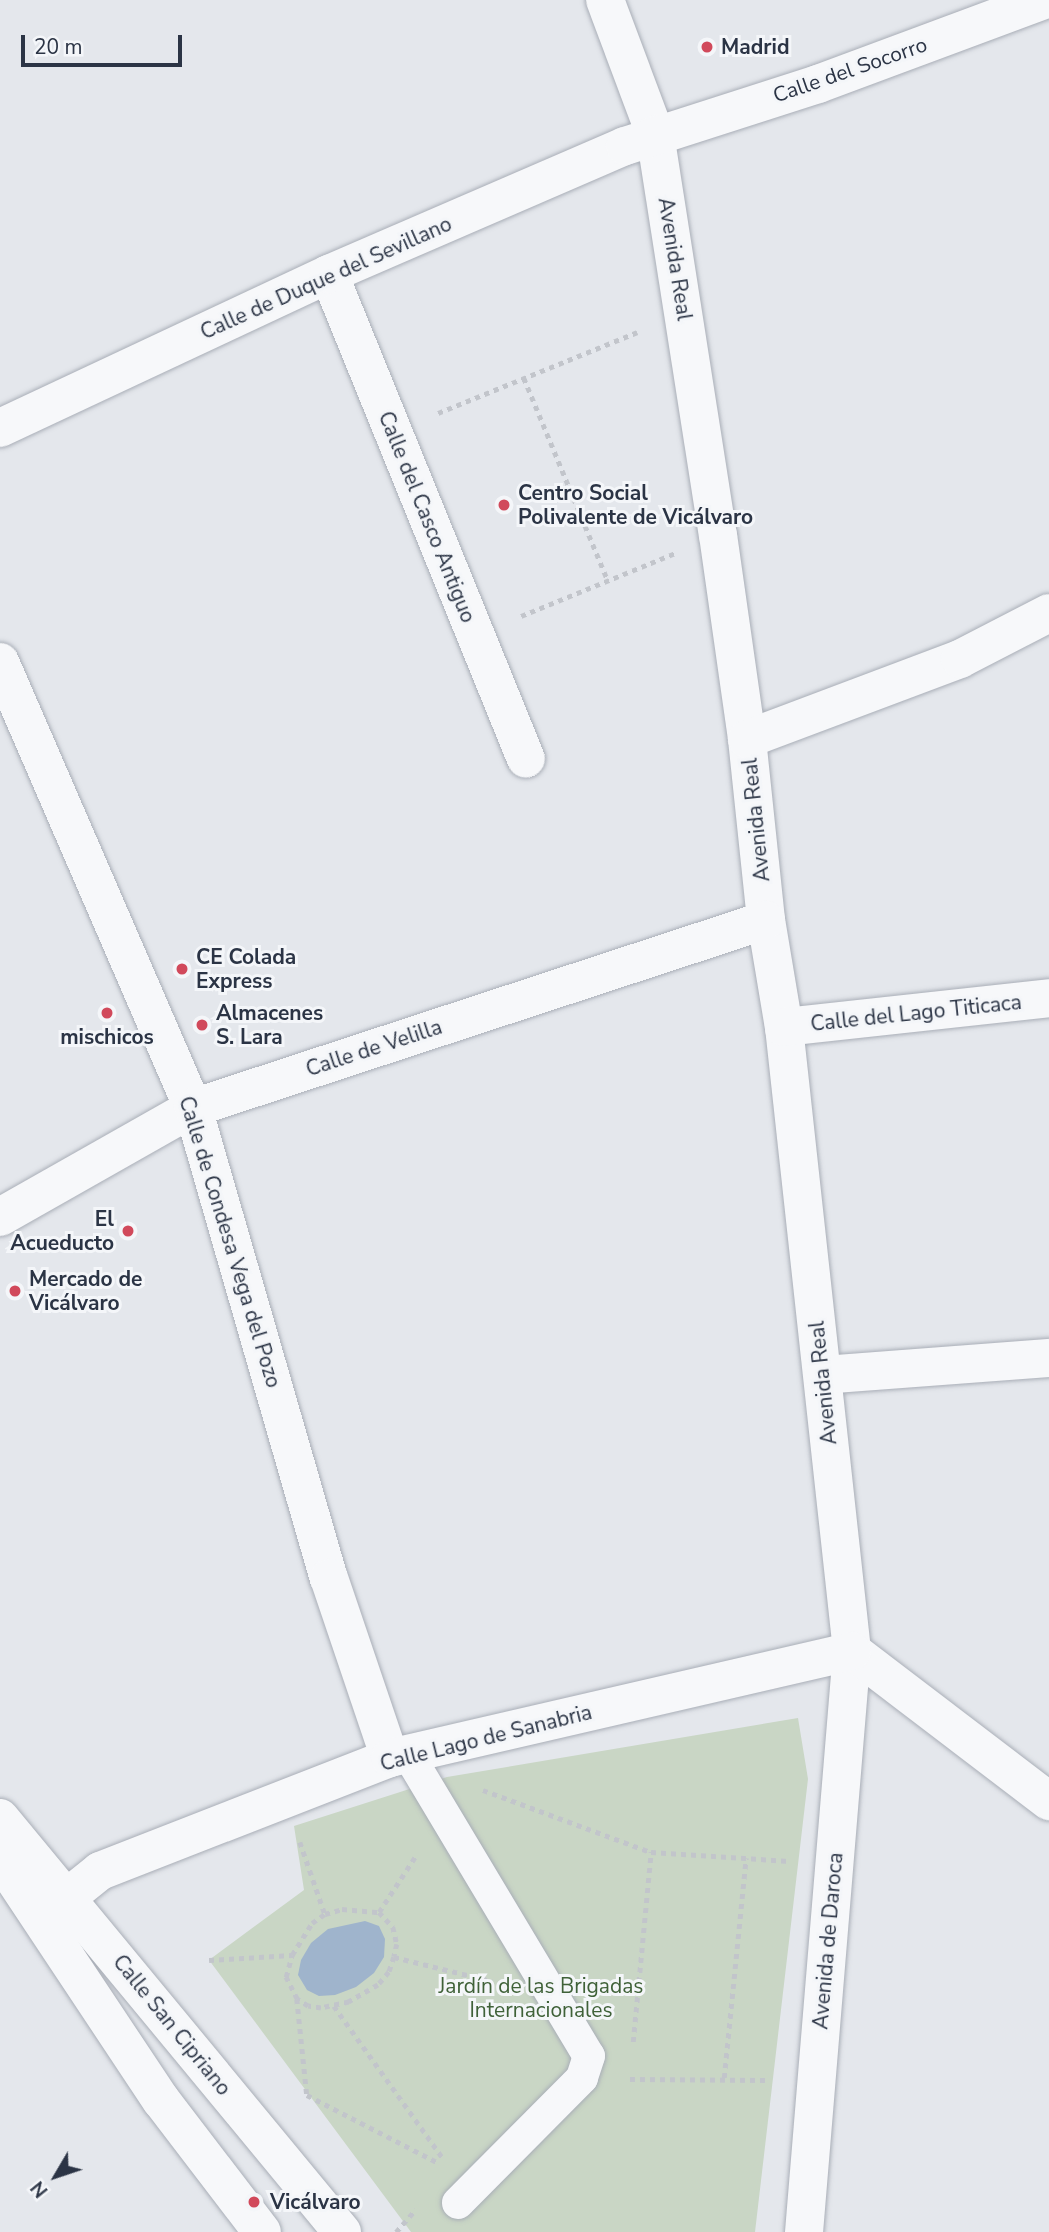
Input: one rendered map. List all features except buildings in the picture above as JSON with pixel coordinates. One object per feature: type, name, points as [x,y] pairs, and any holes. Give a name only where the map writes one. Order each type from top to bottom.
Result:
[{"type":"street","name":"Avenida Real","points":[[605,0],[655,134],[718,535],[747,739],[766,920],[784,1027],[852,1651]]},
{"type":"street","name":"Calle del Socorro","points":[[655,134],[818,84],[1044,0]]},
{"type":"street","name":"Calle de Duque del Sevillano","points":[[0,428],[328,274],[655,134]]},
{"type":"street","name":"Calle del Casco Antiguo","points":[[328,274],[526,759]]},
{"type":"street","points":[[747,739],[960,659],[1049,613]]},
{"type":"street","name":"Calle de Condesa Vega del Pozo","points":[[0,662],[193,1108],[329,1578],[399,1756]]},
{"type":"street","name":"Calle de Velilla","points":[[0,1217],[193,1108],[766,920]]},
{"type":"street","name":"Calle del Lago Titicaca","points":[[784,1027],[1049,998]]},
{"type":"street","points":[[823,1375],[1049,1358]]},
{"type":"street","points":[[852,1651],[1049,1801]]},
{"type":"street","name":"Calle Lago de Sanabria","points":[[65,1896],[100,1871],[399,1756],[852,1651]]},
{"type":"street","name":"Avenida de Daroca","points":[[804,2232],[852,1651]]},
{"type":"street","name":"Calle San Cipriano","points":[[0,1818],[339,2230]]},
{"type":"street","name":"Calle San Cipriano","points":[[0,1858],[161,2100],[262,2232]]},
{"type":"street","points":[[53,1941],[51,1922],[54,1908],[65,1896]]},
{"type":"lane","points":[[399,1756],[589,2056],[582,2078],[457,2203]]},
{"type":"path","points":[[392,431],[683,313]]},
{"type":"path","points":[[524,378],[608,581]]},
{"type":"path","points":[[474,635],[718,535]]},
{"type":"path","points":[[472,1786],[651,1852],[835,1864]]},
{"type":"path","points":[[298,1838],[325,1914]]},
{"type":"path","points":[[379,1912],[422,1846]]},
{"type":"path","points":[[633,2052],[651,1852]]},
{"type":"path","points":[[724,2078],[746,1858]]},
{"type":"path","points":[[297,1999],[308,2007],[334,2006],[349,2002],[378,1985],[389,1972],[394,1957],[397,1944],[393,1927],[379,1912],[342,1909],[325,1914],[312,1923],[292,1955],[286,1977],[297,1999],[307,2095],[441,2160],[334,2006]]},
{"type":"path","points":[[209,1960],[292,1955]]},
{"type":"path","points":[[394,1957],[503,1984]]},
{"type":"path","points":[[631,2066],[630,2079],[816,2081]]},
{"type":"green space","name":"Jardín de las Brigadas Internacionales","points":[[798,1718],[808,1779],[755,2232],[411,2232],[209,1960],[304,1890],[294,1826],[447,1777]]},
{"type":"water","points":[[365,1921],[379,1926],[385,1939],[384,1957],[374,1973],[356,1987],[335,1995],[319,1996],[307,1990],[298,1975],[301,1960],[311,1943],[328,1929]]},
{"type":"place","name":"Madrid","points":[[707,47]]},
{"type":"place","name":"Centro Social Polivalente de Vicálvaro","points":[[504,505]]},
{"type":"place","name":"CE Colada Express","points":[[182,969]]},
{"type":"place","name":"mischicos","points":[[107,1013]]},
{"type":"place","name":"Almacenes S. Lara","points":[[202,1025]]},
{"type":"place","name":"El Acueducto","points":[[128,1231]]},
{"type":"place","name":"Mercado de Vicálvaro","points":[[15,1291]]},
{"type":"place","name":"Vicálvaro","points":[[254,2202]]}]
